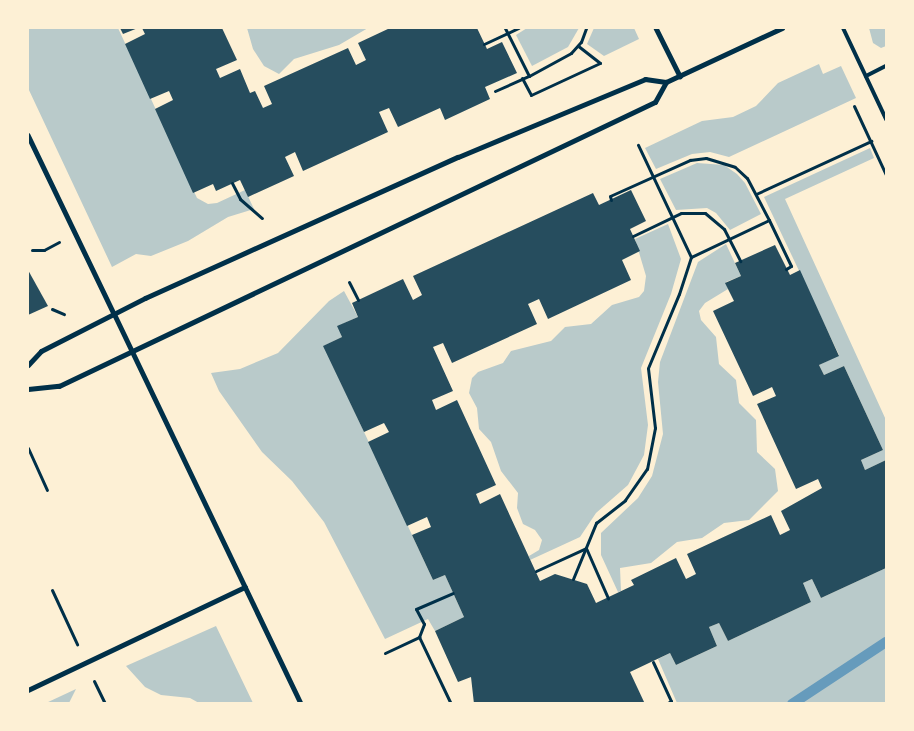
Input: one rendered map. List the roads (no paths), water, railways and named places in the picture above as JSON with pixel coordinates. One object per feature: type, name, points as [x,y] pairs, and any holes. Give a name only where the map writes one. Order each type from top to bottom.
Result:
[{"type":"street","points":[[656,28],[680,76]]},
{"type":"street","points":[[28,365],[41,351],[114,314],[458,156],[545,123],[645,78],[666,82],[782,28]]},
{"type":"street","points":[[28,388],[58,386],[655,102],[666,82]]},
{"type":"street","points":[[28,135],[301,704]]},
{"type":"street","points":[[28,690],[245,587]]},
{"type":"lane","points":[[843,28],[886,120]]},
{"type":"lane","points":[[866,76],[886,66]]},
{"type":"waterway","points":[[792,704],[886,642]]}]
